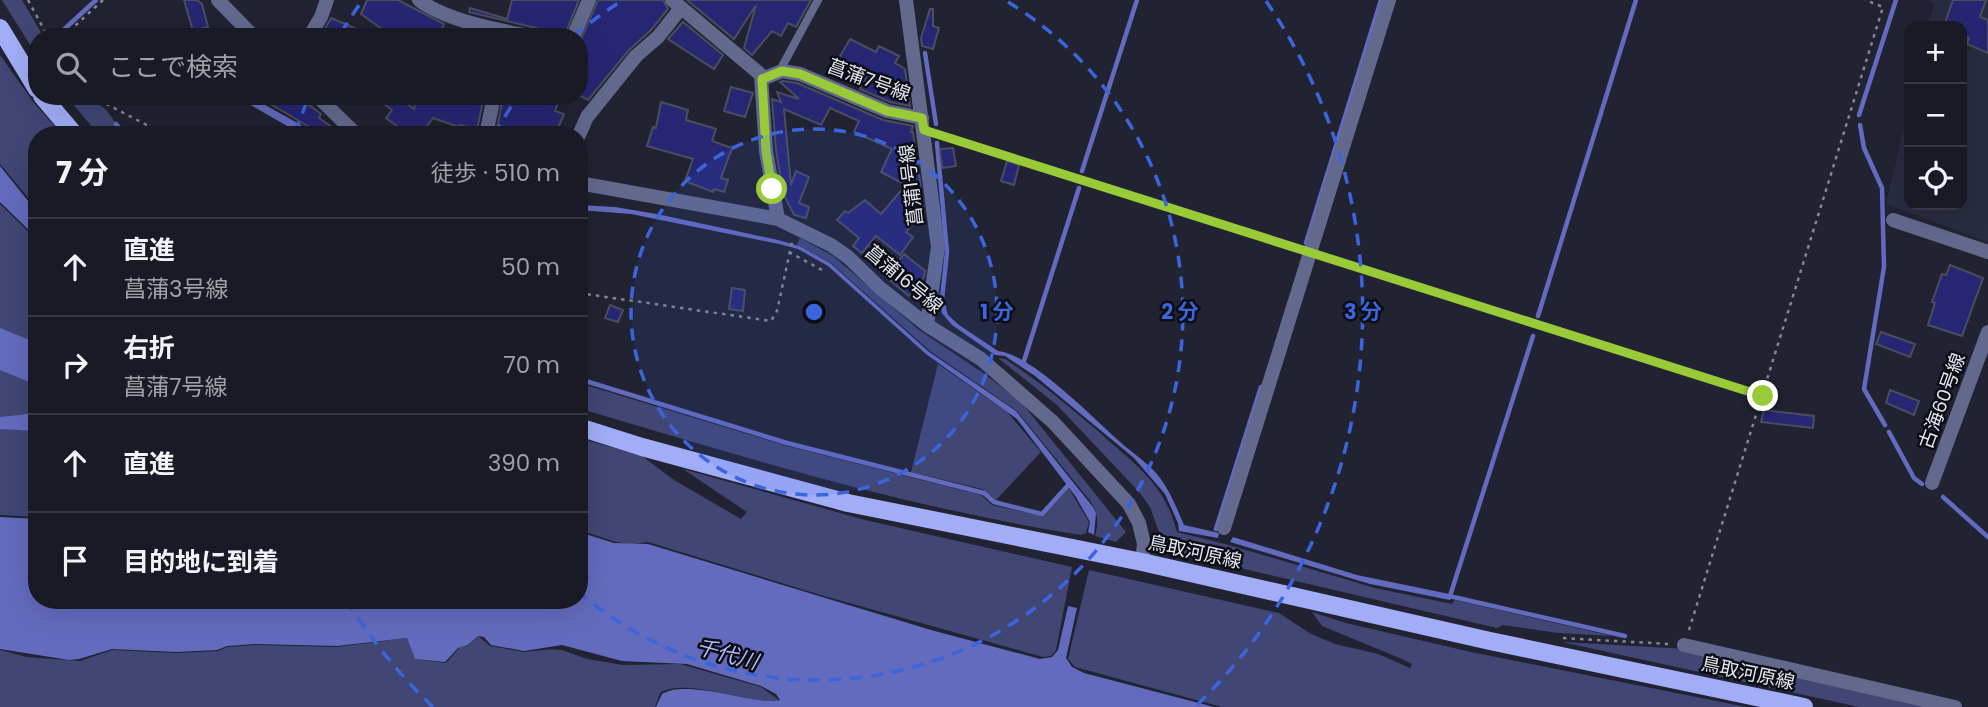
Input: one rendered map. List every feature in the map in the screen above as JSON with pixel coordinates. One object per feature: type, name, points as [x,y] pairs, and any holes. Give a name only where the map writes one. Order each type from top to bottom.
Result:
[{"type":"main road","points":[[0,28],[28,74]]},
{"type":"main road","points":[[50,105],[67,126]]},
{"type":"main road","name":"鳥取河原線","points":[[588,430],[848,503],[1142,562],[1490,641],[1804,707]]},
{"type":"street","points":[[218,0],[245,28]]},
{"type":"street","points":[[314,28],[327,0]]},
{"type":"street","points":[[419,0],[447,16],[493,28]]},
{"type":"street","points":[[577,28],[589,0]]},
{"type":"street","name":"菖蒲1号線","points":[[906,0],[938,247],[928,325]]},
{"type":"street","points":[[1224,528],[1389,0]]},
{"type":"street","points":[[583,126],[587,117],[636,56],[658,37],[676,4],[761,75],[766,151],[778,219]]},
{"type":"street","points":[[762,79],[779,72]]},
{"type":"street","name":"菖蒲7号線","points":[[779,72],[800,74],[923,124]]},
{"type":"street","points":[[328,105],[348,126]]},
{"type":"street","points":[[488,126],[492,105]]},
{"type":"street","name":"菖蒲16号線","points":[[588,185],[778,219],[831,245],[928,325],[981,359],[1053,422],[1129,503],[1139,523],[1144,544],[1142,562]]},
{"type":"street","points":[[1893,220],[1988,252]]},
{"type":"street","name":"古海60号線","points":[[1932,483],[1988,332]]},
{"type":"street","points":[[1684,645],[1955,707]]},
{"type":"lane","points":[[779,72],[818,0]]},
{"type":"path","points":[[28,0],[43,28]]},
{"type":"path","points":[[73,28],[103,0]]},
{"type":"path","points":[[1560,638],[1684,645],[1883,7],[1864,0]]},
{"type":"path","points":[[108,105],[149,126]]},
{"type":"path","points":[[923,124],[1310,253],[1763,396]]},
{"type":"path","points":[[588,294],[771,321],[777,311],[796,228]]},
{"type":"path","points":[[789,252],[822,270]]},
{"type":"shaded area","points":[[2,0],[22,0],[38,28],[28,28],[28,42]]},
{"type":"shaded area","points":[[1928,0],[1988,0],[1988,242],[1886,204],[1904,127],[1904,210],[1967,210],[1967,21],[1929,21],[1934,4]]},
{"type":"shaded area","points":[[0,55],[28,95],[28,105],[36,105],[55,126],[28,126],[28,197],[0,164]]},
{"type":"shaded area","points":[[74,105],[100,105],[117,126],[91,126]]},
{"type":"shaded area","points":[[0,204],[28,231],[28,517],[0,515]]},
{"type":"shaded area","points":[[800,238],[833,256],[919,330],[1021,402],[1126,532],[1116,542],[1095,536],[1097,519],[1091,502],[1017,411],[930,351],[831,263],[797,245]]},
{"type":"shaded area","points":[[998,358],[1005,359],[1042,385],[1136,465],[1164,500],[1177,532],[1375,588],[1452,604],[1455,600],[1612,636],[1558,633],[1503,625],[1497,628],[1176,553],[1159,532],[1150,507],[1140,493],[1057,405]]},
{"type":"shaded area","points":[[938,364],[1007,412],[1041,452],[996,500],[982,489],[911,472]]},
{"type":"shaded area","points":[[588,386],[787,446],[981,495],[992,505],[1043,516],[1068,487],[1089,522],[1086,533],[1081,535],[956,511],[833,481],[588,411]]},
{"type":"shaded area","points":[[588,441],[642,456],[674,480],[741,519],[747,512],[683,469],[865,520],[1072,567],[1056,650],[1051,656],[1043,657],[824,596],[648,542],[616,542],[588,533]]},
{"type":"shaded area","points":[[1089,570],[1279,613],[1311,634],[1335,644],[1378,654],[1410,668],[1412,664],[1402,659],[1322,626],[1312,612],[1346,623],[1471,652],[1746,707],[1222,707],[1075,667],[1068,659]]},
{"type":"shaded area","points":[[478,636],[490,646],[524,652],[562,650],[587,659],[623,665],[680,664],[761,687],[779,700],[769,701],[686,688],[660,693],[655,707],[0,707],[0,650],[27,657],[80,661],[112,650],[177,653],[218,651],[227,647],[256,645],[337,647],[407,638],[415,659],[446,663],[460,647],[468,646]]},
{"type":"shaded area","points":[[1562,642],[1687,649],[1943,707],[1859,707]]},
{"type":"water","points":[[251,105],[265,105],[303,126],[287,126]]},
{"type":"water","points":[[0,166],[28,201],[28,229],[0,202]]},
{"type":"water","points":[[588,206],[657,214],[778,240],[799,246],[830,263],[929,352],[1016,411],[1093,507],[1096,513],[1094,535],[1088,532],[1090,522],[1076,497],[1017,419],[926,354],[828,266],[798,249],[631,214],[588,211]]},
{"type":"water","points":[[942,293],[948,315],[959,325],[998,351],[1012,355],[1044,375],[1151,468],[1168,491],[1184,525],[1219,533],[1218,538],[1179,531],[1165,494],[1134,458],[1035,376],[1005,356],[995,355],[952,325],[942,313],[939,299]]},
{"type":"water","points":[[0,328],[28,339],[28,381],[0,370]]},
{"type":"water","points":[[28,414],[28,431],[0,429],[0,417]]},
{"type":"water","name":"千代川","points":[[0,517],[28,519],[28,609],[588,609],[588,535],[614,543],[648,544],[931,630],[1040,659],[1052,657],[1058,650],[1068,606],[1077,608],[1066,658],[1072,667],[1084,673],[1214,707],[656,707],[662,694],[689,689],[757,700],[780,700],[776,694],[761,686],[687,664],[622,661],[562,645],[524,651],[491,645],[484,637],[478,636],[468,645],[458,648],[445,662],[415,659],[407,638],[337,646],[255,644],[227,646],[217,650],[176,652],[112,649],[69,660],[0,649]]},
{"type":"water","points":[[1233,537],[1357,575],[1454,595],[1450,600],[1370,584],[1230,542]]},
{"type":"building","points":[[184,0],[197,0],[202,4],[208,27],[192,28]]},
{"type":"building","points":[[367,0],[398,0],[444,24],[442,28],[380,28],[361,14]]},
{"type":"building","points":[[512,0],[579,0],[568,28],[536,28],[469,12],[470,8],[507,19]]},
{"type":"building","points":[[598,0],[663,0],[668,9],[651,30],[629,50],[588,100],[586,28]]},
{"type":"building","points":[[687,0],[811,0],[796,27],[788,23],[781,36],[772,31],[752,55],[744,48],[756,5],[734,39]]},
{"type":"building","points":[[1953,0],[1986,0],[1980,17],[1988,20],[1988,53],[1967,44],[1967,21],[1946,21]]},
{"type":"building","points":[[930,9],[933,9],[933,26],[939,28],[933,49],[922,46],[921,38]]},
{"type":"building","points":[[331,18],[354,28],[325,28]]},
{"type":"building","points":[[683,22],[723,55],[714,69],[668,39]]},
{"type":"building","points":[[850,39],[876,52],[879,46],[899,56],[895,63],[905,69],[910,106],[890,102],[860,89],[866,78],[836,63]]},
{"type":"building","points":[[780,82],[797,83],[883,120],[913,126],[911,132],[924,210],[906,232],[913,237],[900,255],[876,236],[862,253],[853,246],[859,238],[837,220],[845,211],[848,213],[865,200],[881,214],[906,185],[881,172],[892,149],[854,132],[859,121],[830,108],[821,125],[784,109],[791,185],[796,171],[809,177],[799,203],[809,207],[806,218],[794,215],[783,193],[772,99],[781,102],[777,92],[799,99]]},
{"type":"building","points":[[731,87],[753,93],[745,117],[724,111]]},
{"type":"building","points":[[661,102],[688,110],[686,120],[716,129],[712,141],[732,148],[721,178],[728,180],[724,192],[714,189],[713,192],[685,181],[693,159],[647,146],[653,127],[656,128]]},
{"type":"building","points":[[272,105],[309,105],[321,114],[319,118],[330,126],[308,126]]},
{"type":"building","points":[[385,105],[409,105],[414,109],[415,105],[482,105],[478,126],[456,126],[433,118],[427,126],[397,126],[386,118],[392,110]]},
{"type":"building","points":[[501,105],[557,105],[555,111],[564,114],[559,126],[498,126]]},
{"type":"building","points":[[953,148],[956,166],[942,168],[940,149]]},
{"type":"building","points":[[1007,161],[1019,165],[1014,185],[1001,181]]},
{"type":"building","points":[[904,254],[925,271],[924,277],[909,296],[891,281],[897,276],[891,271]]},
{"type":"building","points":[[1950,265],[1983,278],[1962,336],[1928,325],[1935,303],[1932,302],[1942,274],[1946,275]]},
{"type":"building","points":[[732,288],[745,290],[743,311],[729,309]]},
{"type":"building","points":[[610,305],[623,310],[618,322],[605,318]]},
{"type":"building","points":[[1881,332],[1915,344],[1910,357],[1876,344]]},
{"type":"building","points":[[1890,390],[1919,401],[1914,415],[1886,403]]},
{"type":"building","points":[[1764,410],[1814,416],[1813,428],[1761,422]]},
{"type":"waterway","points":[[66,28],[96,0]]},
{"type":"waterway","points":[[1082,171],[1137,0]]},
{"type":"waterway","points":[[1306,243],[1381,0]]},
{"type":"waterway","points":[[1538,316],[1636,0]]},
{"type":"waterway","points":[[1859,115],[1896,0]]},
{"type":"waterway","points":[[925,53],[936,124]]},
{"type":"waterway","points":[[1860,125],[1864,148],[1882,188],[1884,267],[1864,389],[1885,425]]},
{"type":"waterway","points":[[937,143],[947,252],[942,299]]},
{"type":"waterway","points":[[1023,364],[1079,188]]},
{"type":"waterway","points":[[1450,596],[1533,336]]},
{"type":"waterway","points":[[588,382],[787,443],[984,493],[994,502],[1042,514],[1070,483]]},
{"type":"waterway","points":[[1216,529],[1261,387]]},
{"type":"waterway","points":[[1889,432],[1914,478],[1922,484]]},
{"type":"waterway","points":[[1943,497],[1988,537]]},
{"type":"waterway","points":[[1449,596],[1625,636]]},
{"type":"route","points":[[772,189],[766,151],[762,79],[782,71],[800,74],[887,111],[922,118],[924,130],[1763,396]]}]
